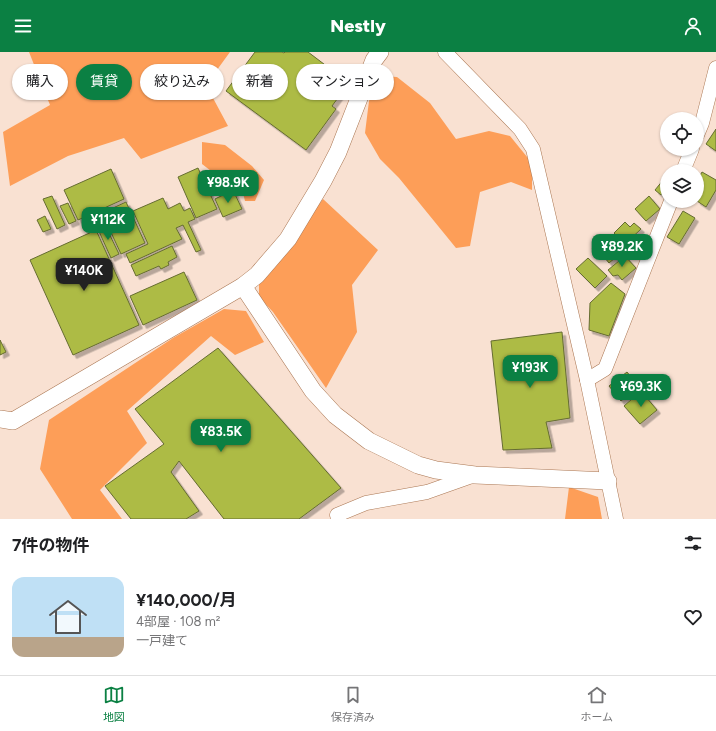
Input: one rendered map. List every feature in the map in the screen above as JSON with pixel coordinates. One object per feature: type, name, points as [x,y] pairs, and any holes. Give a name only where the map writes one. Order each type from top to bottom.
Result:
[{"type":"street","points":[[0,419],[13,421],[243,286],[257,274],[288,239],[323,181],[338,152],[374,60],[380,52]]},
{"type":"street","points":[[445,52],[520,129],[533,149],[587,380],[616,519]]},
{"type":"street","points":[[704,115],[716,68]]},
{"type":"street","points":[[587,380],[605,369],[668,208]]},
{"type":"street","points":[[243,286],[313,391],[335,415],[369,442],[418,465],[436,470],[475,475],[608,481]]},
{"type":"street","points":[[337,515],[366,504],[427,492],[475,475]]},
{"type":"shaded area","points":[[29,52],[230,52],[221,64],[140,64],[140,100],[214,100],[228,126],[141,159],[124,138],[68,156],[10,186],[3,132],[50,105],[48,100],[68,100],[68,64],[34,64]]},
{"type":"shaded area","points":[[394,77],[397,77],[430,103],[456,139],[489,131],[510,136],[532,163],[532,190],[511,182],[480,192],[470,246],[456,248],[399,178],[380,159],[365,133],[369,101],[394,100]]},
{"type":"shaded area","points":[[202,142],[225,145],[252,166],[264,180],[255,201],[245,201],[240,181],[224,181],[202,164]]},
{"type":"shaded area","points":[[323,199],[378,250],[352,285],[357,332],[326,388],[273,312],[259,297],[259,282]]},
{"type":"shaded area","points":[[224,309],[246,311],[264,342],[235,355],[211,336],[127,411],[147,443],[100,490],[122,519],[72,519],[40,469],[49,420],[173,338]]},
{"type":"shaded area","points":[[569,487],[598,497],[602,519],[565,519]]},
{"type":"building","points":[[255,52],[308,52],[324,64],[296,64],[296,100],[336,100],[332,106],[336,109],[306,150],[238,100],[288,100],[288,64],[246,64]]},
{"type":"building","points":[[232,83],[232,95],[226,91]]},
{"type":"building","points":[[716,129],[716,151],[706,144]]},
{"type":"building","points":[[198,168],[217,209],[196,218],[178,177]]},
{"type":"building","points":[[111,169],[124,199],[78,220],[64,190]]},
{"type":"building","points":[[704,173],[716,180],[716,190],[706,207],[704,206]]},
{"type":"building","points":[[660,184],[660,194],[655,190]]},
{"type":"building","points":[[233,190],[242,209],[223,217],[215,199]]},
{"type":"building","points":[[52,196],[65,225],[57,229],[43,199]]},
{"type":"building","points":[[649,196],[660,209],[646,221],[635,209]]},
{"type":"building","points":[[163,198],[168,209],[180,203],[184,211],[190,208],[195,219],[188,222],[201,250],[196,252],[183,225],[176,228],[182,239],[130,263],[126,254],[148,244],[133,211]]},
{"type":"building","points":[[126,202],[145,243],[121,254],[102,213]]},
{"type":"building","points":[[68,203],[76,221],[69,224],[60,206]]},
{"type":"building","points":[[683,211],[695,218],[679,244],[667,237]]},
{"type":"building","points":[[45,216],[51,229],[43,232],[37,220]]},
{"type":"building","points":[[625,222],[630,227],[634,223],[641,229],[625,244],[623,241],[619,245],[613,239],[617,236],[614,233]]},
{"type":"building","points":[[104,223],[119,254],[111,258],[97,227]]},
{"type":"building","points":[[96,230],[139,325],[73,355],[30,260]]},
{"type":"building","points":[[606,236],[621,253],[609,263],[601,253],[598,255],[592,248]]},
{"type":"building","points":[[172,246],[177,257],[168,262],[169,265],[161,269],[159,266],[136,276],[131,265]]},
{"type":"building","points":[[625,256],[636,268],[622,280],[618,275],[613,276],[608,270]]},
{"type":"building","points":[[588,258],[607,276],[595,288],[576,269]]},
{"type":"building","points":[[184,272],[197,300],[143,325],[130,296]]},
{"type":"building","points":[[611,283],[625,294],[609,336],[589,330],[590,303]]},
{"type":"building","points":[[562,332],[570,418],[546,422],[552,448],[503,450],[491,341]]},
{"type":"building","points":[[0,340],[6,352],[0,355]]},
{"type":"building","points":[[218,348],[341,488],[299,519],[224,519],[179,461],[171,472],[199,511],[186,519],[131,519],[105,486],[164,444],[135,409]]},
{"type":"building","points":[[627,372],[639,387],[621,401],[609,386]]},
{"type":"building","points":[[641,391],[657,410],[640,424],[624,406]]}]
